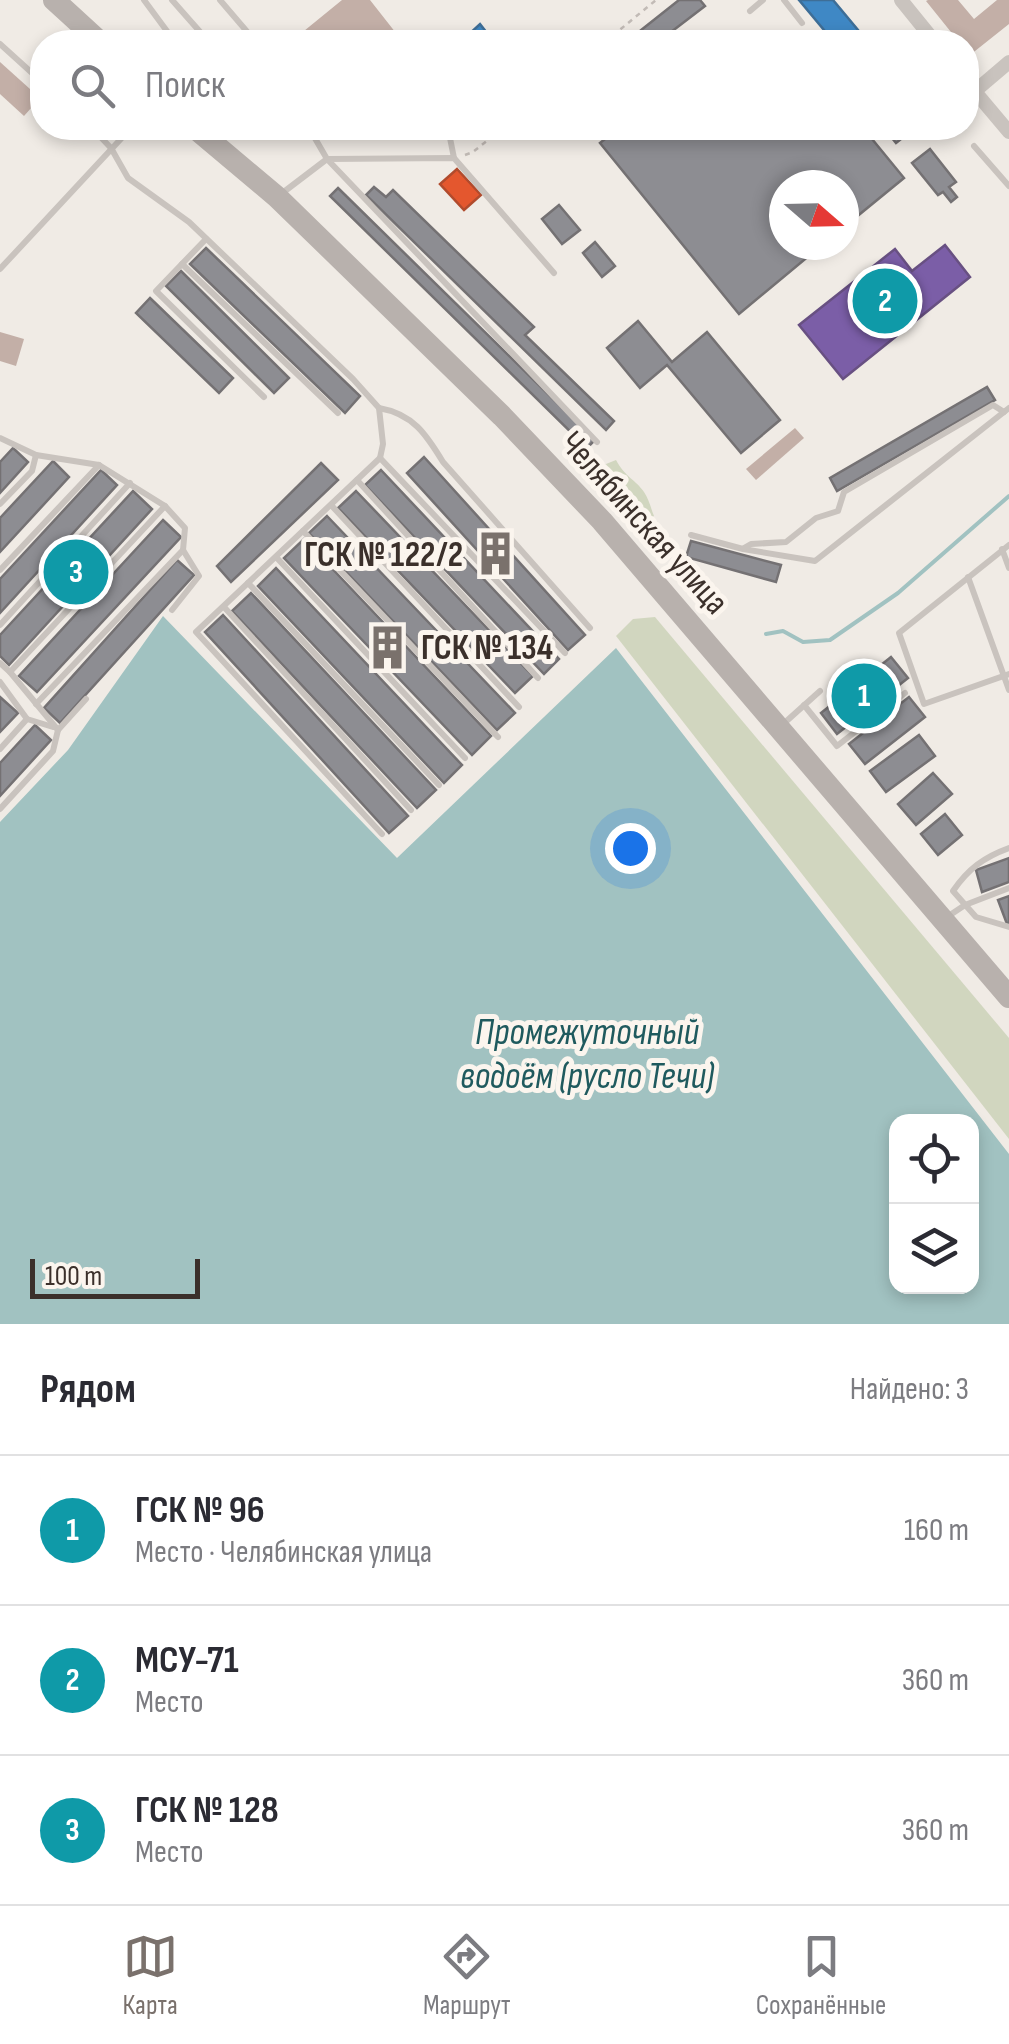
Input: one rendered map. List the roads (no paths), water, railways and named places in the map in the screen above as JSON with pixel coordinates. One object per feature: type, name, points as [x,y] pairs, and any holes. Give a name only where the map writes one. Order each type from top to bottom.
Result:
[{"type":"main road","points":[[54,0],[87,30]]},
{"type":"main road","name":"Челябинская улица","points":[[208,140],[277,198],[527,442],[602,521],[1009,998]]},
{"type":"street","points":[[907,2],[927,30]]},
{"type":"street","points":[[979,81],[1009,62]]},
{"type":"street","points":[[979,96],[1009,132]]},
{"type":"lane","points":[[144,0],[166,30]]},
{"type":"lane","points":[[172,0],[198,30]]},
{"type":"lane","points":[[220,0],[246,30]]},
{"type":"lane","points":[[750,11],[763,0]]},
{"type":"lane","points":[[784,0],[802,22]]},
{"type":"lane","points":[[0,44],[30,71]]},
{"type":"lane","points":[[103,140],[128,178],[206,239],[379,408],[383,444],[380,458],[196,632],[382,834]]},
{"type":"lane","points":[[0,270],[119,140]]},
{"type":"lane","points":[[316,140],[327,158],[597,442]]},
{"type":"lane","points":[[450,140],[454,158],[554,273]]},
{"type":"lane","points":[[974,146],[1009,186]]},
{"type":"lane","points":[[277,198],[327,158],[454,158]]},
{"type":"lane","points":[[206,239],[156,292],[264,397]]},
{"type":"lane","points":[[182,264],[338,413]]},
{"type":"lane","points":[[742,549],[751,544],[786,542],[816,518],[838,510],[844,492],[993,405],[1006,410]]},
{"type":"lane","points":[[379,408],[399,412],[430,440],[443,462],[590,628]]},
{"type":"lane","points":[[691,535],[815,562],[1006,410]]},
{"type":"lane","points":[[0,438],[36,455],[99,464],[166,506],[185,528],[183,550],[199,576],[172,610]]},
{"type":"lane","points":[[0,504],[32,471],[36,455]]},
{"type":"lane","points":[[380,458],[565,653]]},
{"type":"lane","points":[[0,570],[99,464]]},
{"type":"lane","points":[[357,480],[538,678]]},
{"type":"lane","points":[[0,625],[130,483]]},
{"type":"lane","points":[[331,505],[519,707]]},
{"type":"lane","points":[[10,672],[166,506]]},
{"type":"lane","points":[[303,531],[498,737]]},
{"type":"lane","points":[[1006,547],[1009,568]]},
{"type":"lane","points":[[1006,547],[899,633],[924,704],[1006,675]]},
{"type":"lane","points":[[36,704],[183,550]]},
{"type":"lane","points":[[276,558],[465,758]]},
{"type":"lane","points":[[968,577],[1009,690]]},
{"type":"lane","points":[[248,583],[440,785]]},
{"type":"lane","points":[[224,606],[411,810]]},
{"type":"lane","points":[[0,663],[56,729]]},
{"type":"lane","points":[[0,682],[27,720],[56,729]]},
{"type":"lane","points":[[780,727],[820,691]]},
{"type":"lane","points":[[804,705],[838,746],[905,692]]},
{"type":"lane","points":[[0,808],[53,751],[56,729],[86,699]]},
{"type":"lane","points":[[0,749],[27,720]]},
{"type":"lane","points":[[1009,848],[988,856],[965,873],[952,891],[976,917],[1009,926]]},
{"type":"lane","points":[[944,919],[965,904],[1009,888]]},
{"type":"water","name":"Промежуточный водоём (русло Течи)","points":[[163,616],[397,858],[616,648],[978,1114],[889,1114],[889,1294],[979,1294],[979,1115],[1009,1154],[1009,1324],[0,1324],[0,822],[68,750]]},
{"type":"waterway","points":[[766,634],[783,631],[803,642],[830,640],[898,593],[1009,496]]},
{"type":"place","name":"МСУ-71","points":[[885,301]]},
{"type":"place","name":"ГСК № 122/2","points":[[496,554]]},
{"type":"place","name":"ГСК № 128","points":[[76,572]]},
{"type":"place","name":"ГСК № 134","points":[[388,647]]},
{"type":"place","name":"ГСК № 96","points":[[864,696]]}]
